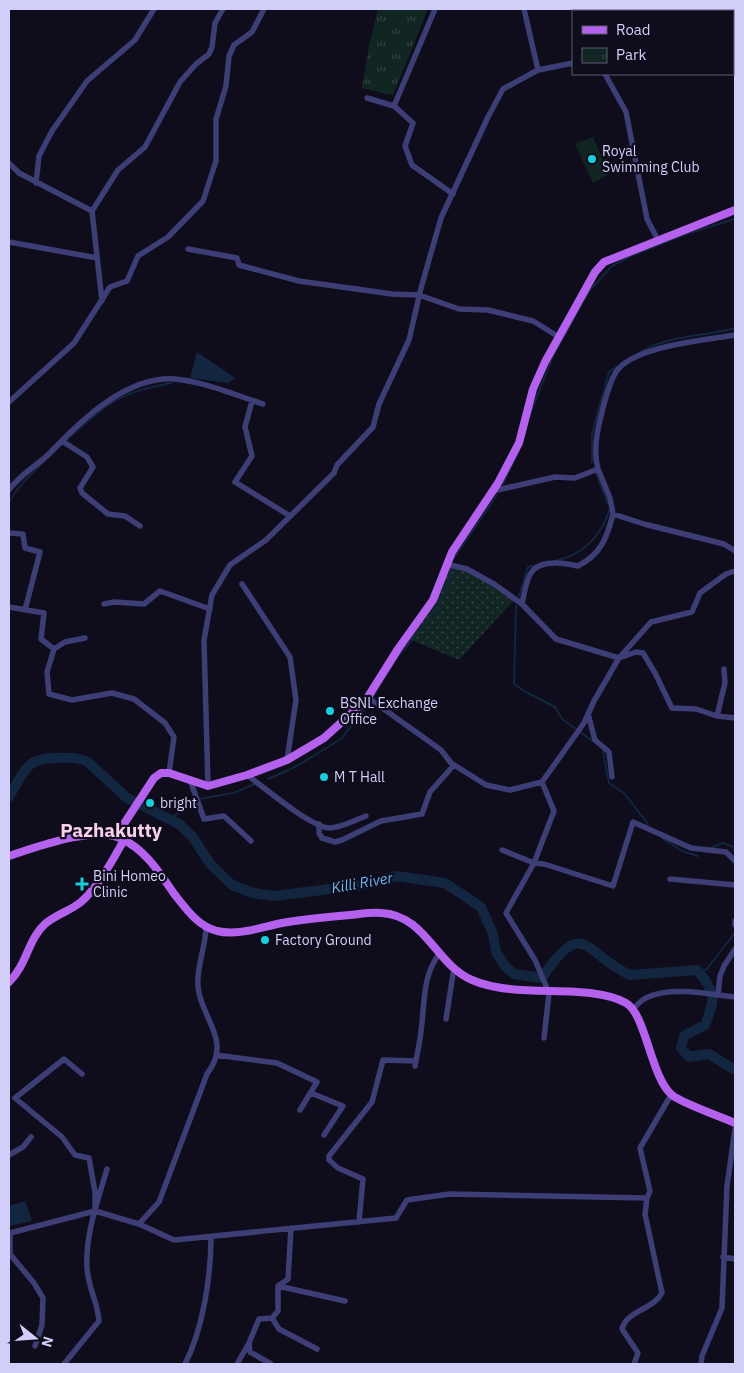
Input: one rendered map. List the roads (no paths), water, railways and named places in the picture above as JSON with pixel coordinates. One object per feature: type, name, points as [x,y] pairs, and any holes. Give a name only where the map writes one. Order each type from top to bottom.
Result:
[{"type":"main road","points":[[116,836],[154,778],[161,773],[169,773],[208,786],[247,775],[288,760],[324,738],[367,697],[433,600],[452,552],[493,491],[519,443],[533,389],[595,272],[604,262],[735,210]]},
{"type":"main road","points":[[9,856],[70,839],[93,835],[116,836],[147,858],[187,911],[206,926],[218,931],[232,932],[298,920],[380,913],[398,916],[415,924],[454,968],[474,981],[491,986],[612,997],[628,1004],[633,1009],[650,1052],[672,1095],[735,1123]]},
{"type":"main road","points":[[9,982],[19,972],[44,924],[80,902],[102,876],[124,840]]},
{"type":"street","points":[[36,183],[39,156],[52,131],[87,82],[135,40],[154,9]]},
{"type":"street","points":[[102,301],[92,211],[118,170],[144,147],[180,82],[196,64],[209,54],[215,23],[223,9]]},
{"type":"street","points":[[9,402],[74,343],[110,287],[127,280],[138,256],[168,236],[203,201],[216,160],[216,119],[226,86],[229,56],[234,46],[252,32],[264,9]]},
{"type":"street","points":[[394,106],[435,9]]},
{"type":"street","points":[[524,9],[538,70]]},
{"type":"street","points":[[208,786],[204,640],[212,595],[230,565],[266,540],[334,473],[337,464],[373,427],[379,404],[410,340],[441,218],[504,89],[538,70],[572,63]]},
{"type":"street","points":[[606,75],[626,112],[647,219],[658,240]]},
{"type":"street","points":[[367,98],[394,106],[412,123],[405,146],[412,165],[453,194]]},
{"type":"street","points":[[9,163],[19,173],[36,183],[92,211]]},
{"type":"street","points":[[9,242],[97,258]]},
{"type":"street","points":[[188,249],[237,258],[239,265],[299,281],[392,294],[420,295],[459,309],[488,310],[533,321],[559,337]]},
{"type":"street","points":[[522,604],[531,572],[538,567],[561,562],[578,566],[598,552],[604,544],[613,514],[610,498],[596,462],[598,426],[616,372],[636,357],[670,345],[735,335]]},
{"type":"street","points":[[9,490],[18,477],[49,454],[62,440],[113,398],[142,384],[162,380],[191,382],[263,404]]},
{"type":"street","points":[[252,401],[245,427],[252,456],[235,482],[290,516]]},
{"type":"street","points":[[62,440],[87,457],[93,467],[80,488],[82,493],[108,514],[126,516],[140,526]]},
{"type":"street","points":[[493,491],[555,477],[575,478],[598,469]]},
{"type":"street","points":[[613,514],[644,524],[724,544],[735,551]]},
{"type":"street","points":[[9,533],[23,534],[25,548],[40,552],[25,610]]},
{"type":"street","points":[[446,564],[467,570],[494,584],[522,604],[556,639],[619,658],[636,652],[643,653],[672,708],[696,710],[717,716],[735,718]]},
{"type":"street","points":[[367,697],[441,750],[454,765],[486,784],[510,790],[542,782],[559,761],[584,723],[619,658],[650,622],[692,612],[700,593],[726,574],[735,571]]},
{"type":"street","points":[[242,584],[290,657],[296,700],[288,760]]},
{"type":"street","points":[[104,604],[114,602],[144,604],[160,591],[210,609]]},
{"type":"street","points":[[9,607],[44,613],[42,639],[54,648]]},
{"type":"street","points":[[85,638],[65,642],[54,648],[47,672],[49,694],[72,700],[112,693],[134,699],[165,723],[174,737],[169,773]]},
{"type":"street","points":[[717,716],[724,690],[724,669]]},
{"type":"street","points":[[588,714],[595,740],[609,752],[612,778]]},
{"type":"street","points":[[319,824],[319,833],[322,838],[334,842],[381,821],[422,814],[430,792],[454,765]]},
{"type":"street","points":[[247,775],[302,816],[329,828],[366,816]]},
{"type":"street","points":[[190,780],[204,819],[224,816],[251,841]]},
{"type":"street","points":[[542,782],[554,811],[534,863],[506,913],[535,960],[548,992],[544,1038]]},
{"type":"street","points":[[502,850],[534,863],[544,864],[613,886],[633,822],[691,848],[726,852],[735,861]]},
{"type":"street","points":[[670,879],[735,885]]},
{"type":"street","points":[[139,1224],[159,1202],[216,1055],[216,1033],[198,987],[206,926]]},
{"type":"street","points":[[718,995],[720,976],[735,949]]},
{"type":"street","points":[[359,1222],[363,1179],[338,1168],[329,1160],[329,1156],[372,1102],[383,1060],[416,1063],[421,1033],[422,1005],[432,963],[440,953]]},
{"type":"street","points":[[446,1019],[454,968]]},
{"type":"street","points":[[633,1009],[646,997],[657,994],[694,992],[735,998]]},
{"type":"street","points":[[216,1055],[283,1065],[317,1082],[300,1110]]},
{"type":"street","points":[[82,1074],[64,1059],[15,1098],[62,1137],[75,1156],[89,1158],[95,1210]]},
{"type":"street","points":[[311,1093],[343,1106],[324,1135]]},
{"type":"street","points":[[634,1364],[638,1353],[622,1330],[624,1323],[636,1312],[658,1301],[662,1293],[645,1214],[646,1198],[650,1191],[640,1148],[672,1095]]},
{"type":"street","points":[[701,1364],[702,1356],[722,1308],[727,1186],[735,1129]]},
{"type":"street","points":[[9,1155],[23,1147],[31,1137]]},
{"type":"street","points":[[64,1364],[98,1321],[98,1313],[90,1290],[87,1268],[95,1210],[107,1169]]},
{"type":"street","points":[[35,1346],[42,1326],[43,1298],[34,1282],[10,1253],[10,1233],[95,1210],[139,1224],[174,1240],[396,1218],[407,1200],[450,1194],[646,1198]]},
{"type":"street","points":[[278,1286],[288,1279],[291,1228]]},
{"type":"street","points":[[185,1364],[196,1342],[211,1271],[211,1237]]},
{"type":"street","points":[[723,1257],[735,1259]]},
{"type":"street","points":[[278,1286],[345,1301]]},
{"type":"street","points":[[237,1364],[249,1343],[258,1319],[272,1318],[278,1311],[278,1286]]},
{"type":"street","points":[[272,1318],[279,1329],[317,1349]]},
{"type":"street","points":[[249,1343],[250,1352],[271,1364]]},
{"type":"water","points":[[197,352],[235,378],[228,383],[190,378]]},
{"type":"water","points":[[25,1201],[32,1221],[10,1226],[9,1206]]},
{"type":"waterway","points":[[529,417],[553,356],[589,291],[612,266],[633,255],[686,234],[735,219]]},
{"type":"waterway","points":[[639,353],[661,343],[735,328]]},
{"type":"waterway","points":[[592,462],[592,434],[609,372],[618,366]]},
{"type":"waterway","points":[[9,502],[15,492],[40,465],[103,409],[134,392],[171,383]]},
{"type":"waterway","points":[[503,484],[518,452]]},
{"type":"waterway","points":[[596,473],[608,504]]},
{"type":"waterway","points":[[454,558],[497,495]]},
{"type":"waterway","points":[[555,561],[574,554],[590,543],[602,528],[610,509]]},
{"type":"waterway","points":[[519,596],[528,567],[536,565]]},
{"type":"waterway","points":[[372,698],[396,659],[429,619],[447,591],[451,568]]},
{"type":"waterway","points":[[516,606],[514,684],[555,707],[562,719],[576,729]]},
{"type":"waterway","points":[[268,779],[297,766],[341,739],[370,702]]},
{"type":"waterway","points":[[580,732],[594,742]]},
{"type":"waterway","points":[[603,751],[609,783],[624,793],[648,824]]},
{"type":"waterway","name":"Killi River","points":[[9,797],[19,779],[31,764],[36,761],[60,758],[83,760],[88,762],[127,798],[179,824],[192,836],[211,865],[232,885],[253,893],[274,896],[370,884],[396,876],[445,883],[481,907],[493,934],[496,952],[505,966],[514,974],[542,978],[556,959],[567,948],[576,944],[585,945],[615,967],[630,975],[697,970],[711,990],[711,1008],[705,1025],[684,1036],[681,1048],[689,1057],[709,1054],[735,1070]]},
{"type":"waterway","points":[[199,799],[233,793],[257,783]]},
{"type":"waterway","points":[[169,819],[193,803]]},
{"type":"waterway","points":[[662,838],[682,851],[698,856]]},
{"type":"waterway","points":[[710,848],[723,843],[734,847],[735,852]]},
{"type":"waterway","points":[[697,970],[706,970],[734,934]]},
{"type":"place","name":"Royal Swimming Club","points":[[592,159]]},
{"type":"place","name":"BSNL Exchange Office","points":[[330,711]]},
{"type":"place","name":"M T Hall","points":[[324,777]]},
{"type":"place","name":"bright","points":[[150,803]]},
{"type":"place","name":"Bini Homeo Clinic","points":[[82,884]]},
{"type":"place","name":"Factory Ground","points":[[265,940]]},
{"type":"district","name":"Pazhakutty","points":[[111,830]]}]
